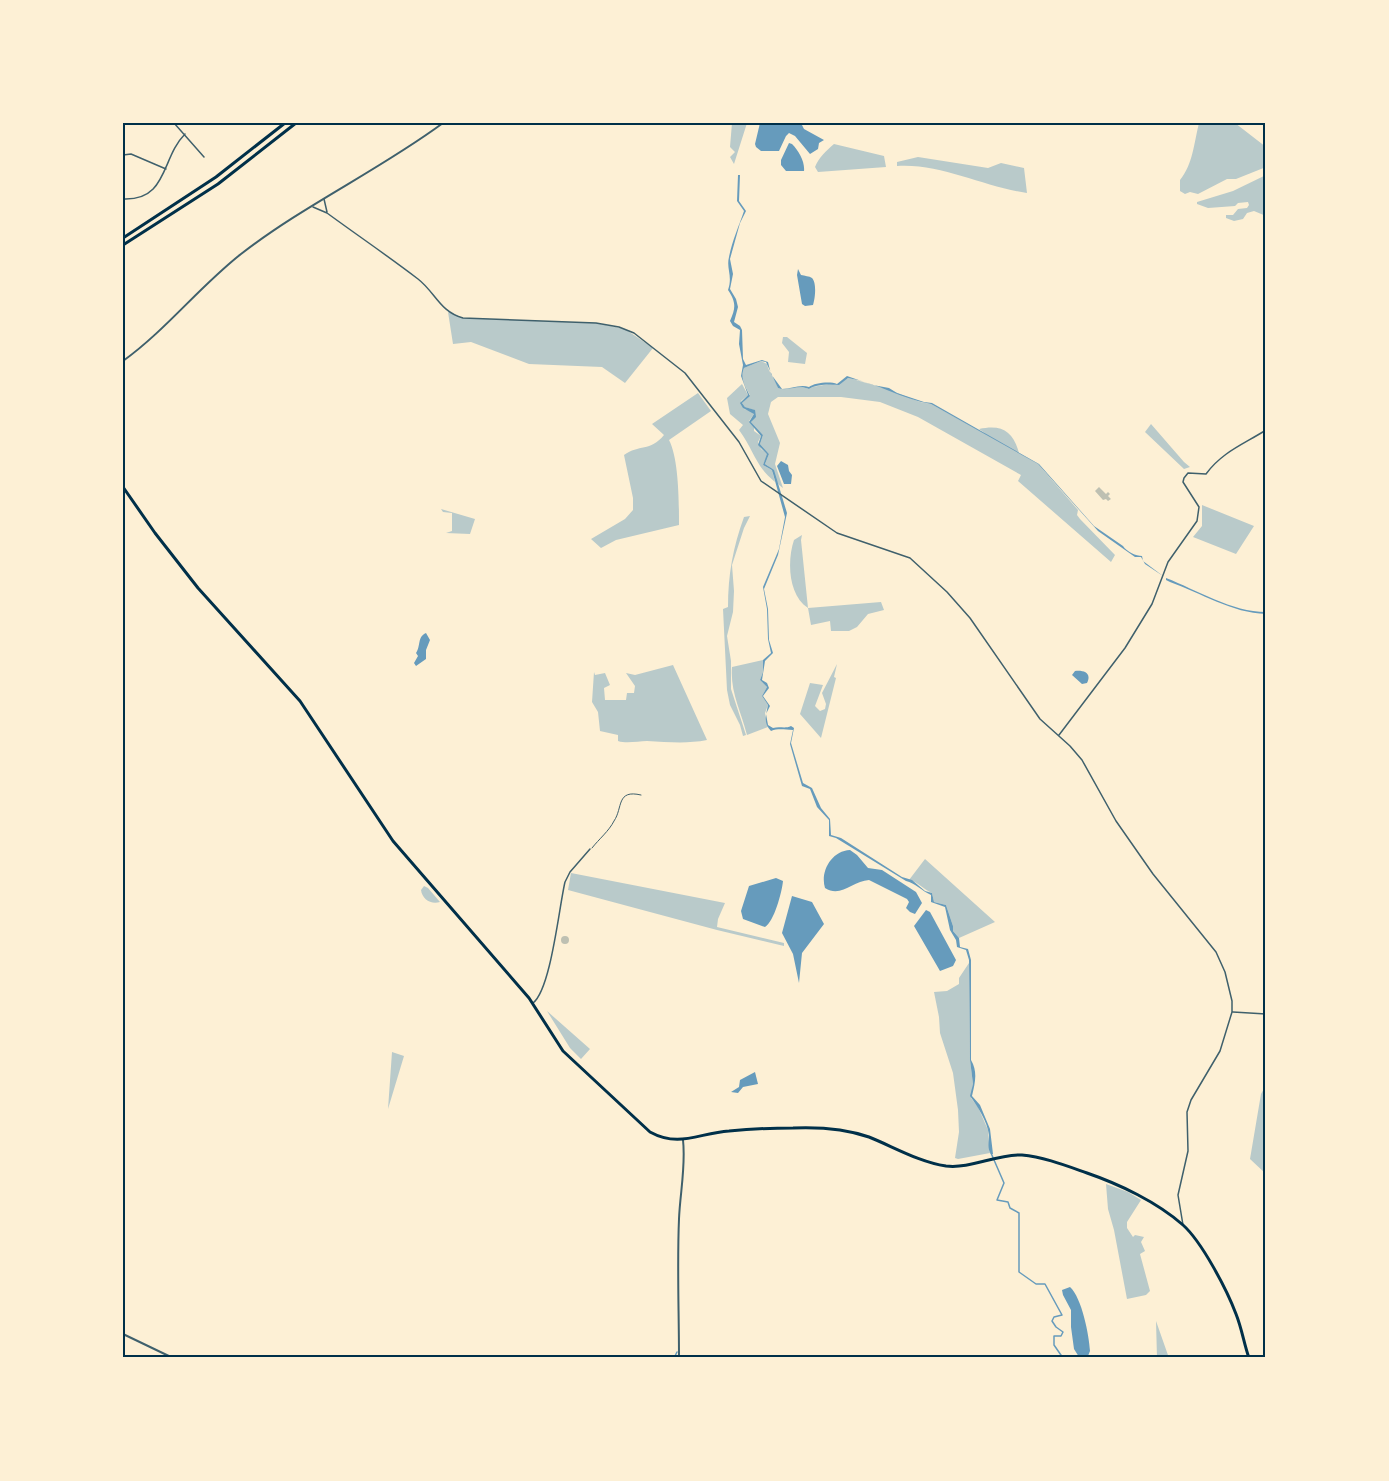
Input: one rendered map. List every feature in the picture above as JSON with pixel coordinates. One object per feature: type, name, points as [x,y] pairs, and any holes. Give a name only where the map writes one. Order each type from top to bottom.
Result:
[{"type":"main road","points":[[123,238],[216,177],[285,123]]},
{"type":"main road","points":[[123,245],[218,184],[296,123]]},
{"type":"main road","points":[[123,487],[204,596],[300,701],[407,859],[533,1003],[556,1041],[571,1060],[631,1116],[657,1136],[672,1140],[729,1131],[815,1128],[868,1137],[914,1156],[944,1165],[964,1165],[998,1156],[1028,1156],[1102,1178],[1132,1192],[1183,1225],[1196,1241],[1228,1296],[1240,1325],[1249,1358]]},
{"type":"street","points":[[174,123],[204,157]]},
{"type":"street","points":[[123,361],[240,255],[312,206],[417,142],[443,123]]},
{"type":"street","points":[[123,200],[140,197],[160,182],[174,145],[185,134]]},
{"type":"street","points":[[123,155],[131,154],[165,169]]},
{"type":"street","points":[[324,199],[327,213]]},
{"type":"street","points":[[312,206],[327,213],[419,280],[444,309],[453,315],[463,318],[604,324],[634,333],[685,373],[739,442],[761,481],[837,533],[901,553],[919,564],[970,618],[1040,719],[1082,760],[1116,821],[1153,874],[1216,952],[1227,979],[1232,1012],[1220,1051],[1186,1112],[1188,1151],[1178,1196],[1183,1225]]},
{"type":"street","points":[[1058,735],[1125,648],[1148,610],[1168,562],[1197,521],[1199,507],[1183,482],[1184,478],[1188,473],[1206,474],[1216,461],[1229,451],[1266,430]]},
{"type":"street","points":[[533,1003],[541,994],[550,960],[565,882],[570,872],[590,849]]},
{"type":"street","points":[[1232,1012],[1266,1014]]},
{"type":"street","points":[[679,1358],[677,1280],[683,1140]]},
{"type":"street","points":[[123,1334],[173,1358]]},
{"type":"lane","points":[[590,849],[614,822],[620,802],[631,794],[641,795]]},
{"type":"shaded area","points":[[732,123],[747,123],[734,164],[730,157],[735,152],[730,147]]},
{"type":"shaded area","points":[[1199,123],[1235,123],[1266,147],[1266,167],[1236,179],[1227,179],[1198,194],[1190,192],[1185,194],[1180,191],[1180,180],[1190,160]]},
{"type":"shaded area","points":[[834,144],[884,156],[886,167],[818,172],[815,167],[817,163]]},
{"type":"shaded area","points":[[918,157],[988,168],[1001,163],[1024,168],[1027,193],[930,168],[897,166],[897,162]]},
{"type":"shaded area","points":[[1266,175],[1266,216],[1254,211],[1247,213],[1243,219],[1234,221],[1226,218],[1226,215],[1233,215],[1238,209],[1247,208],[1248,202],[1238,203],[1235,206],[1208,208],[1197,204],[1197,202],[1233,191]]},
{"type":"shaded area","points":[[448,312],[463,318],[596,323],[625,329],[653,348],[625,383],[602,367],[529,364],[471,342],[453,344]]},
{"type":"shaded area","points":[[783,337],[787,337],[807,353],[805,364],[788,362],[789,352],[782,343]]},
{"type":"shaded area","points":[[761,361],[767,364],[778,388],[809,389],[831,383],[836,385],[848,378],[931,404],[986,434],[979,429],[994,428],[1005,431],[1010,434],[1017,445],[1019,453],[1038,464],[1078,510],[1077,515],[1080,519],[1115,555],[1111,562],[1018,481],[1021,475],[918,417],[880,402],[841,397],[778,397],[771,402],[768,414],[780,443],[775,464],[783,488],[765,464],[769,454],[760,444],[763,435],[751,422],[754,418],[754,410],[745,407],[742,403],[750,395],[743,379],[744,368]]},
{"type":"shaded area","points":[[742,384],[748,395],[741,401],[744,409],[754,414],[749,421],[754,426],[754,431],[761,436],[758,442],[761,449],[768,454],[763,465],[772,470],[775,482],[759,464],[739,430],[743,425],[730,414],[727,398]]},
{"type":"shaded area","points":[[698,393],[711,411],[669,440],[677,469],[679,525],[616,540],[601,548],[591,539],[625,519],[633,510],[633,498],[624,455],[659,440],[664,435],[652,424]]},
{"type":"shaded area","points":[[1151,424],[1190,467],[1184,469],[1145,432]]},
{"type":"shaded area","points":[[1202,505],[1254,526],[1236,554],[1193,537],[1202,526]]},
{"type":"shaded area","points":[[441,509],[475,519],[470,534],[446,533],[452,531],[452,513],[443,512]]},
{"type":"shaded area","points":[[750,516],[732,565],[733,612],[727,636],[731,661],[731,689],[746,735],[743,736],[730,705],[727,690],[723,609],[728,607],[730,572],[737,539],[744,517]]},
{"type":"shaded area","points":[[802,535],[808,608],[796,595],[790,567],[794,540]]},
{"type":"shaded area","points":[[881,602],[884,610],[868,614],[857,627],[849,631],[831,631],[830,621],[811,625],[808,608]]},
{"type":"shaded area","points":[[763,660],[760,680],[767,687],[762,696],[768,705],[765,713],[768,727],[747,735],[734,693],[732,667]]},
{"type":"shaded area","points":[[837,664],[834,677],[836,678],[821,738],[800,714],[810,683],[823,685],[815,706],[820,711],[825,709],[826,704],[822,693]]},
{"type":"shaded area","points":[[673,665],[707,740],[625,742],[618,741],[618,735],[600,731],[598,712],[592,702],[594,672],[595,675],[605,673],[610,685],[604,688],[605,700],[626,700],[627,693],[634,693],[635,686],[626,673],[635,675]]},
{"type":"shaded area","points":[[925,859],[995,922],[959,938],[953,931],[946,905],[934,902],[932,893],[909,880]]},
{"type":"shaded area","points":[[571,873],[725,903],[717,927],[784,943],[784,946],[568,890]]},
{"type":"shaded area","points":[[424,886],[440,902],[433,903],[425,899],[421,890]]},
{"type":"shaded area","points":[[969,963],[970,1060],[973,1084],[971,1098],[978,1107],[988,1130],[990,1153],[958,1159],[955,1158],[959,1132],[953,1073],[940,1033],[934,992],[947,991],[959,984],[959,978]]},
{"type":"shaded area","points":[[547,1011],[590,1049],[581,1059],[570,1048]]},
{"type":"shaded area","points":[[392,1052],[404,1056],[388,1109]]},
{"type":"shaded area","points":[[1266,1085],[1266,1174],[1250,1159],[1261,1094]]},
{"type":"shaded area","points":[[1106,1184],[1128,1192],[1141,1200],[1127,1222],[1127,1228],[1133,1237],[1135,1235],[1144,1237],[1141,1242],[1145,1251],[1140,1254],[1150,1291],[1146,1295],[1127,1299],[1108,1209]]},
{"type":"shaded area","points":[[1156,1321],[1169,1358],[1157,1358]]},
{"type":"water","points":[[760,123],[801,123],[804,129],[824,140],[819,143],[818,149],[810,154],[795,136],[789,133],[779,151],[761,151],[755,144]]},
{"type":"water","points":[[789,143],[799,153],[804,164],[804,171],[786,171],[781,165]]},
{"type":"water","points":[[738,175],[740,175],[739,201],[746,211],[740,223],[730,259],[733,274],[730,289],[738,307],[734,322],[742,330],[743,359],[746,365],[762,360],[768,362],[770,371],[766,362],[761,361],[744,368],[743,379],[750,396],[742,403],[745,407],[755,410],[756,417],[751,422],[763,435],[760,444],[769,454],[765,464],[774,470],[787,513],[778,555],[764,589],[768,609],[769,640],[773,653],[765,661],[762,680],[769,688],[763,696],[770,706],[766,713],[768,705],[762,696],[767,687],[760,680],[763,660],[771,653],[768,639],[767,609],[763,587],[779,549],[785,517],[772,470],[763,465],[767,454],[758,445],[761,436],[749,422],[754,414],[743,408],[740,403],[748,395],[741,376],[743,365],[739,344],[740,330],[730,321],[734,305],[728,290],[729,257],[734,239],[744,211],[737,201]]},
{"type":"water","points":[[798,269],[801,275],[814,280],[813,305],[802,304]]},
{"type":"water","points":[[847,376],[865,382],[848,378],[839,385],[820,385],[809,389],[801,387],[782,389],[802,386],[809,387],[822,383],[837,384]]},
{"type":"water","points":[[874,385],[932,403],[1039,464],[1094,526],[1129,552],[1142,556],[1143,560],[1141,557],[1135,557],[1098,531],[1038,464],[931,404],[910,399]]},
{"type":"water","points":[[781,461],[788,465],[792,475],[791,484],[784,484],[777,466]]},
{"type":"water","points":[[1166,578],[1215,600],[1240,608],[1266,612],[1266,614],[1229,606],[1170,582]]},
{"type":"water","points":[[426,633],[430,640],[426,650],[426,659],[416,666],[414,663],[418,656],[416,653],[421,637]]},
{"type":"water","points":[[1075,671],[1088,675],[1087,683],[1082,684],[1072,675]]},
{"type":"water","points":[[766,715],[768,725],[773,728],[791,726],[794,728],[791,743],[803,783],[812,788],[821,808],[830,819],[831,835],[841,838],[902,877],[912,880],[925,891],[932,893],[934,902],[946,905],[953,931],[959,938],[960,947],[968,949],[971,960],[971,1060],[975,1069],[972,1096],[980,1105],[990,1129],[993,1154],[989,1150],[986,1125],[970,1096],[973,1084],[970,1060],[969,960],[966,950],[957,947],[950,930],[945,907],[931,902],[931,895],[915,885],[829,836],[829,820],[817,807],[810,789],[802,786],[790,744],[793,730],[771,731],[767,725]]},
{"type":"water","points":[[850,850],[868,868],[882,870],[916,892],[922,903],[915,914],[906,908],[909,902],[907,899],[869,880],[842,890],[831,891],[825,888],[824,875],[828,863],[837,854]]},
{"type":"water","points":[[776,878],[783,881],[777,906],[768,924],[765,927],[743,919],[741,911],[749,886]]},
{"type":"water","points":[[792,896],[812,902],[824,924],[802,953],[799,983],[793,954],[782,933]]},
{"type":"water","points":[[926,910],[930,912],[956,960],[953,966],[940,971],[914,926]]},
{"type":"water","points":[[755,1072],[758,1084],[743,1087],[738,1093],[731,1092],[739,1087],[740,1080]]},
{"type":"water","points":[[1070,1287],[1078,1299],[1084,1317],[1090,1351],[1088,1356],[1079,1357],[1074,1349],[1071,1310],[1062,1290]]},
{"type":"building","points":[[1099,487],[1106,494],[1108,492],[1110,494],[1108,496],[1111,499],[1103,500],[1095,491]]},
{"type":"building","points":[[565,936],[569,940],[565,944],[561,940]]},
{"type":"waterway","points":[[991,1153],[1004,1183],[997,1200],[1008,1202],[1010,1208],[1019,1213],[1019,1272],[1036,1284],[1045,1284],[1062,1315],[1054,1317],[1052,1321],[1063,1332],[1061,1336],[1054,1336],[1054,1345],[1063,1358]]},
{"type":"waterway","points":[[674,1358],[677,1352]]}]
